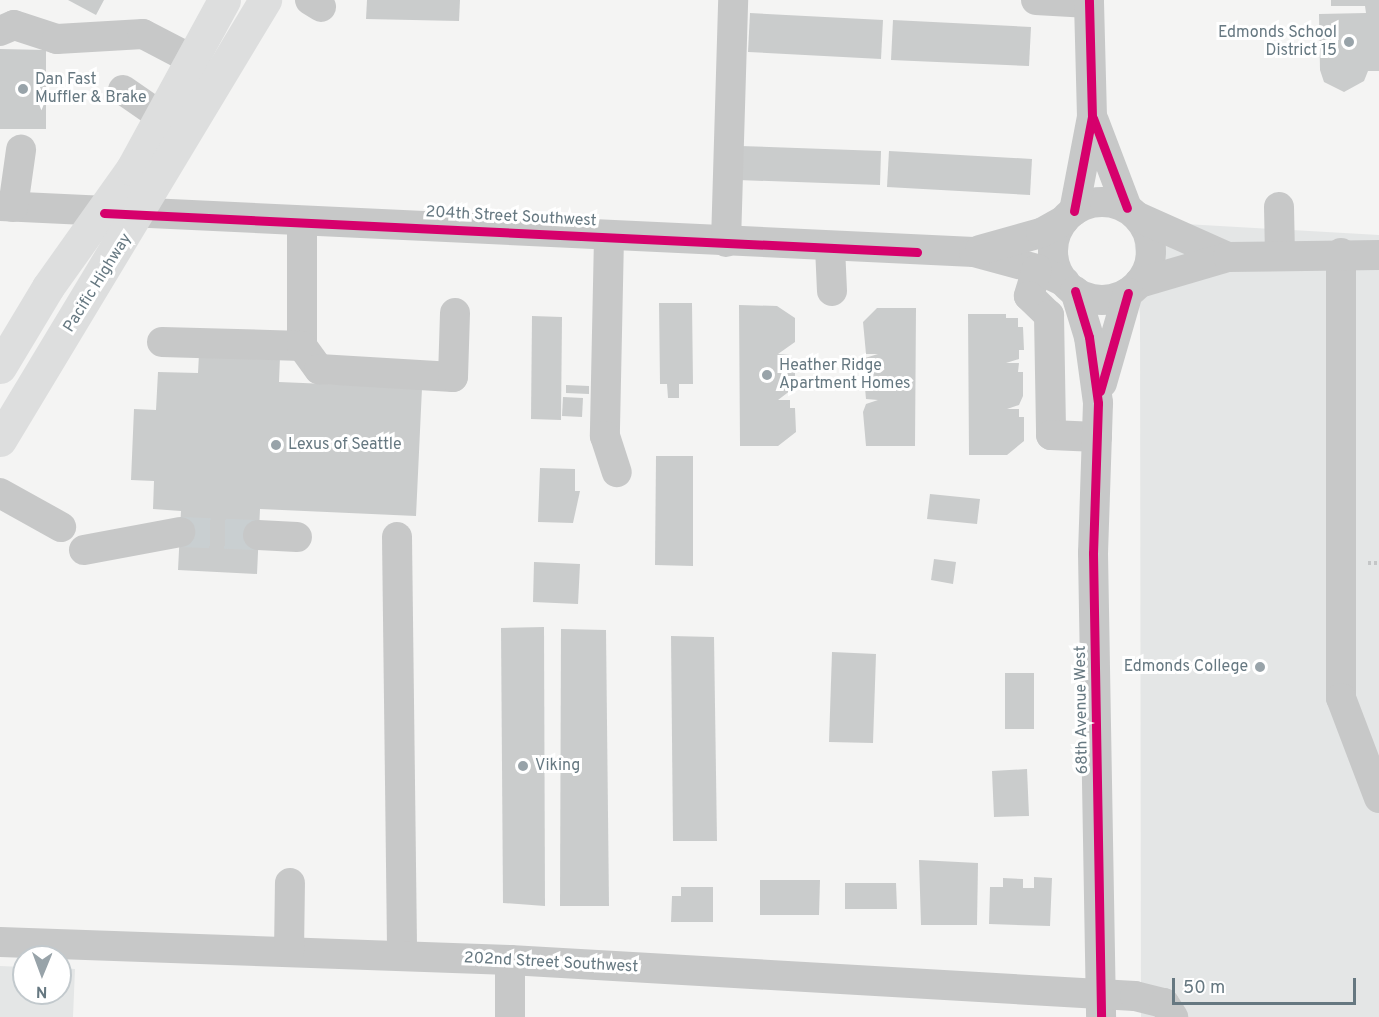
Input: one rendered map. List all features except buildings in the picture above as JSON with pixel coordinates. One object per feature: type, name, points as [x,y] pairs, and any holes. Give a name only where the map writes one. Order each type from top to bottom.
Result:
[{"type":"highway","name":"Pacific Highway","points":[[0,367],[48,287],[104,213],[162,117],[224,0]]},
{"type":"highway","name":"Pacific Highway","points":[[0,440],[140,214],[265,0]]},
{"type":"street","points":[[726,242],[733,0]]},
{"type":"street","points":[[1036,0],[1089,2],[1092,117],[1069,216],[1054,252],[1070,287],[1101,300],[1228,257],[1341,253],[1379,255]]},
{"type":"street","points":[[7,19],[57,39],[143,34],[194,60]]},
{"type":"street","points":[[123,90],[162,117]]},
{"type":"street","points":[[1092,117],[1132,212],[1151,243],[1151,257],[1134,288]]},
{"type":"street","points":[[7,207],[21,150]]},
{"type":"street","points":[[1069,216],[1100,202],[1132,212],[1228,257]]},
{"type":"street","name":"204th Street Southwest","points":[[7,207],[609,237],[974,252],[1037,268],[1070,287]]},
{"type":"street","points":[[1279,207],[1280,256]]},
{"type":"street","name":"204th Street Southwest","points":[[974,252],[1041,233],[1069,216]]},
{"type":"street","points":[[302,222],[302,346],[319,369],[453,377],[455,313]]},
{"type":"street","points":[[609,237],[605,436],[617,471]]},
{"type":"street","points":[[830,247],[831,291]]},
{"type":"street","points":[[1341,253],[1341,698],[1379,798]]},
{"type":"street","points":[[1037,268],[1029,296],[1049,315],[1051,435],[1097,437]]},
{"type":"street","name":"68th Avenue West","points":[[1070,287],[1089,337],[1098,403],[1093,553],[1101,1006]]},
{"type":"street","name":"68th Avenue West","points":[[1098,403],[1134,288]]},
{"type":"street","points":[[162,342],[302,346]]},
{"type":"street","points":[[0,493],[61,527]]},
{"type":"street","points":[[84,550],[180,532]]},
{"type":"street","points":[[258,536],[297,537]]},
{"type":"street","points":[[397,537],[402,956]]},
{"type":"street","points":[[289,952],[290,883]]},
{"type":"street","name":"202nd Street Southwest","points":[[0,942],[510,960],[1101,1006],[1149,998],[1164,1004],[1173,1017]]},
{"type":"street","points":[[510,960],[510,1017]]},
{"type":"shaded area","name":"Edmonds College","points":[[1133,221],[1379,235],[1379,1017],[1141,1017],[1140,316]]},
{"type":"shaded area","points":[[0,966],[12,966],[12,1005],[72,1005],[72,969],[75,969],[73,1017],[0,1017]]},
{"type":"tunnel","points":[[180,532],[258,535]]},
{"type":"cycle path","points":[[1074,211],[1092,117],[1089,0]]},
{"type":"cycle path","points":[[1093,118],[1127,208]]},
{"type":"cycle path","points":[[104,213],[917,252]]},
{"type":"cycle path","points":[[1075,291],[1089,337],[1098,403],[1093,553],[1101,1017]]},
{"type":"cycle path","points":[[1100,391],[1128,293]]},
{"type":"place","name":"Edmonds School District 15","points":[[1349,42]]},
{"type":"place","name":"Dan Fast Muffler & Brake","points":[[23,89]]},
{"type":"place","name":"Heather Ridge Apartment Homes","points":[[767,375]]},
{"type":"place","name":"Lexus of Seattle","points":[[276,445]]},
{"type":"place","name":"Edmonds College","points":[[1260,667]]},
{"type":"place","name":"Viking","points":[[523,766]]}]
